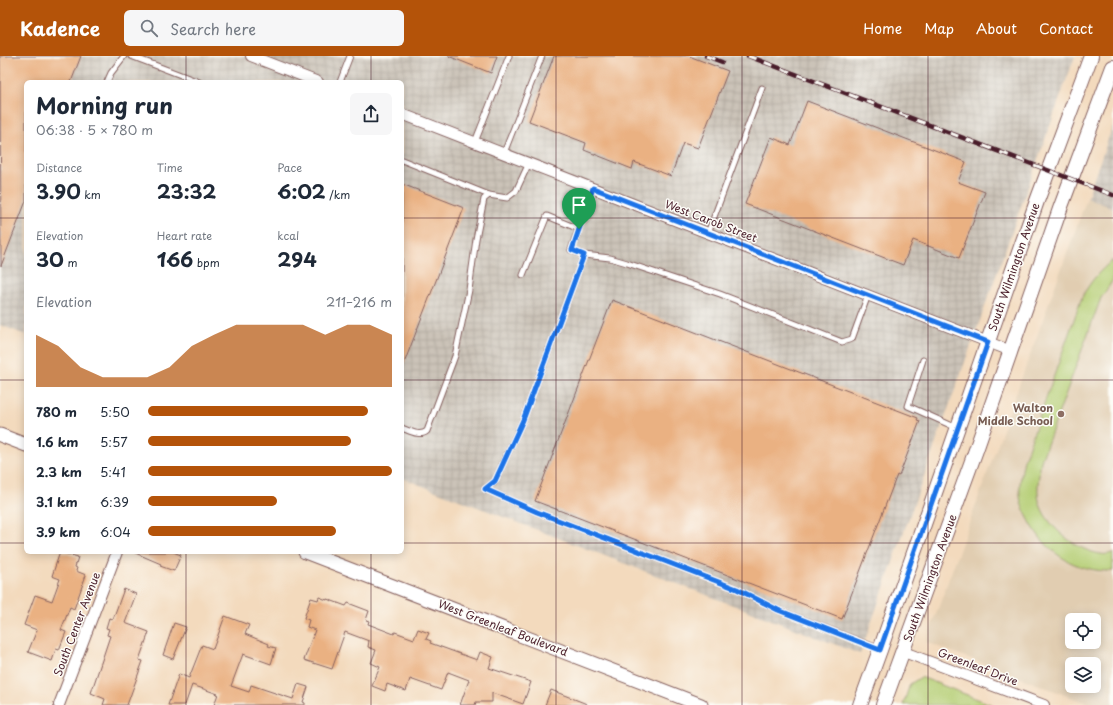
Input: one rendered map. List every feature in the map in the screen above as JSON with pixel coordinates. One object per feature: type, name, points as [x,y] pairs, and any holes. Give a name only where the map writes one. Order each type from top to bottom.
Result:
[{"type":"main road","name":"South Wilmington Avenue","points":[[860,705],[1089,57]]},
{"type":"main road","name":"South Wilmington Avenue","points":[[883,705],[904,652],[1060,209],[1113,67]]},
{"type":"street","points":[[251,56],[313,80]]},
{"type":"street","name":"West Carob Street","points":[[404,115],[1011,351]]},
{"type":"street","points":[[0,435],[24,444]]},
{"type":"street","name":"South Center Avenue","points":[[59,705],[116,554]]},
{"type":"street","name":"West Greenleaf Boulevard","points":[[310,554],[701,705]]},
{"type":"street","name":"Greenleaf Drive","points":[[904,652],[1044,705]]},
{"type":"lane","points":[[108,80],[111,73],[124,56]]},
{"type":"lane","points":[[131,56],[194,80]]},
{"type":"lane","points":[[341,80],[350,56]]},
{"type":"lane","points":[[475,142],[509,56]]},
{"type":"lane","points":[[504,153],[542,56]]},
{"type":"lane","points":[[708,233],[762,88]]},
{"type":"lane","points":[[404,161],[489,195],[506,198],[516,191],[529,163]]},
{"type":"lane","points":[[593,188],[572,250],[584,255],[610,258],[634,265],[720,294],[842,342],[852,339],[868,295]]},
{"type":"lane","points":[[404,429],[418,434],[424,434],[428,431],[455,356],[469,290],[476,239],[484,199],[489,195]]},
{"type":"lane","points":[[523,275],[546,216],[579,229]]},
{"type":"lane","points":[[584,255],[523,420],[495,481],[485,489],[537,512],[737,589],[778,610],[880,650]]},
{"type":"lane","points":[[923,360],[908,406],[958,428]]},
{"type":"shaded area","points":[[0,56],[1075,56],[860,654],[404,479],[404,80],[24,80],[24,334],[0,325]]},
{"type":"shaded area","points":[[1113,125],[1113,208],[1087,198]]},
{"type":"shaded area","name":"Walton Middle School","points":[[1087,198],[1113,208],[1113,705],[1092,705],[926,642]]},
{"type":"green space","points":[[1113,260],[1113,280],[1101,298],[1041,461],[1038,496],[1045,515],[1066,538],[1074,544],[1092,552],[1102,554],[1113,553],[1113,571],[1086,568],[1074,564],[1053,551],[1036,532],[1029,520],[1021,503],[1020,487],[1024,460],[1082,297],[1088,286]]},
{"type":"green space","points":[[921,677],[993,705],[903,705],[910,684]]},
{"type":"building","points":[[0,56],[81,56],[72,80],[24,80],[24,206],[1,266]]},
{"type":"building","points":[[448,56],[497,56],[491,73]]},
{"type":"building","points":[[554,56],[689,56],[728,71],[698,148],[683,143],[671,176],[634,162],[632,169],[584,150],[586,143],[529,121]]},
{"type":"building","points":[[807,101],[966,162],[958,182],[985,192],[959,258],[913,240],[903,265],[745,204],[771,137],[790,145]]},
{"type":"building","points":[[404,185],[464,208],[404,363]]},
{"type":"building","points":[[612,300],[918,418],[917,420],[920,421],[899,476],[897,475],[842,619],[535,501]]},
{"type":"building","points":[[59,554],[67,554],[78,557],[75,567],[77,568],[76,571],[86,575],[74,609],[70,607],[61,630],[66,632],[59,650],[56,649],[52,661],[28,652],[37,630],[24,625],[35,595],[52,601],[60,579],[52,576]]},
{"type":"building","points":[[138,554],[181,555],[174,571],[160,566],[161,564]]},
{"type":"building","points":[[124,589],[136,594],[125,623],[149,632],[139,660],[143,661],[127,705],[103,705],[105,699],[91,693],[110,636],[107,635],[109,629],[106,628],[109,618],[113,619]]},
{"type":"building","points":[[319,597],[346,606],[348,603],[369,611],[366,620],[369,621],[368,624],[394,634],[395,632],[414,639],[418,629],[429,633],[426,639],[431,641],[430,643],[477,660],[480,652],[493,657],[489,668],[531,682],[523,704],[492,693],[492,702],[476,702],[475,705],[460,705],[469,680],[448,672],[441,690],[410,679],[406,691],[387,684],[385,691],[372,686],[380,667],[371,663],[376,650],[368,647],[369,641],[345,632],[332,669],[304,660],[315,630],[307,627],[309,620],[304,618],[311,598],[318,600]]},
{"type":"building","points":[[225,616],[249,625],[245,634],[269,644],[268,646],[276,648],[271,664],[243,654],[231,686],[249,692],[251,685],[293,699],[298,684],[308,687],[303,702],[305,705],[214,705],[218,694],[192,685],[185,705],[168,705],[179,674],[189,678],[202,645],[213,649]]},
{"type":"building","points":[[174,623],[186,627],[173,659],[163,655]]},
{"type":"building","points":[[551,690],[587,704],[587,705],[545,705]]},
{"type":"railway","points":[[706,56],[722,62]]},
{"type":"railway","points":[[748,56],[1113,195]]},
{"type":"place","name":"Walton Middle School","points":[[1061,414]]},
{"type":"route","points":[[593,188],[988,342],[880,650],[778,610],[737,589],[537,512],[485,489],[495,481],[523,420],[584,255],[572,250],[579,229],[593,188]]}]
